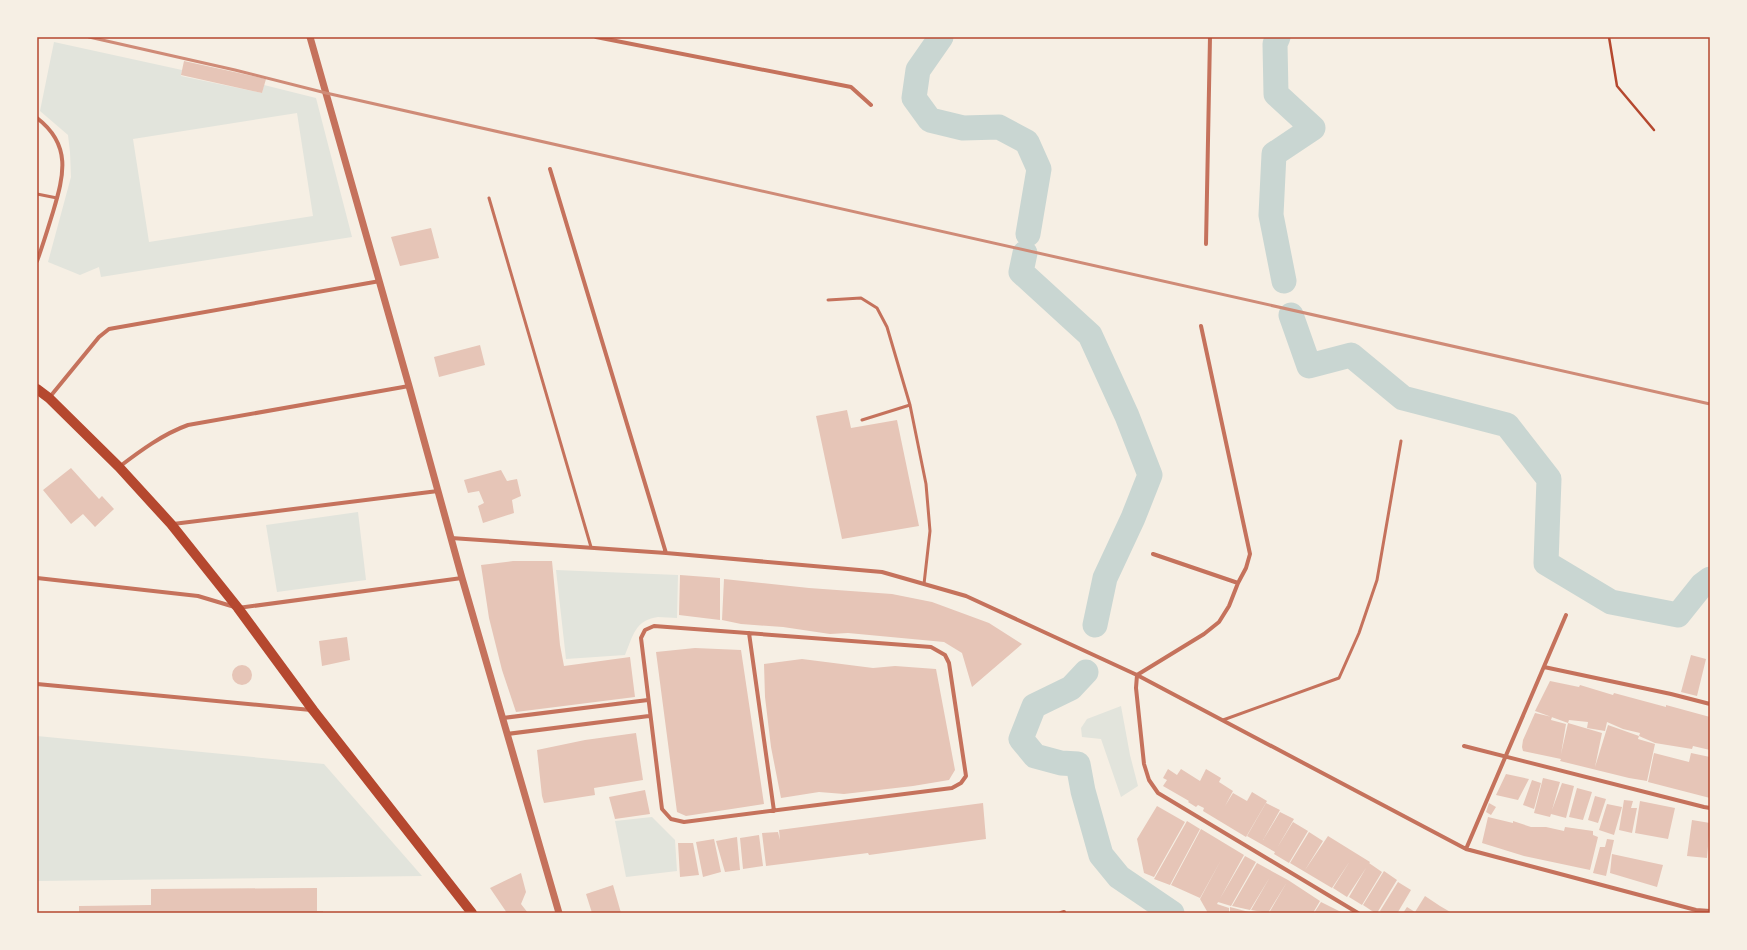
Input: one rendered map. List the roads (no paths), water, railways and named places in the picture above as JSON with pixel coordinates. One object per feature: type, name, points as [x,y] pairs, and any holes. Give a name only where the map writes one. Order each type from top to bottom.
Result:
[{"type":"main road","points":[[37,389],[119,467],[171,524],[238,608],[313,710],[472,913]]},
{"type":"street","points":[[310,37],[380,281],[462,578],[559,913]]},
{"type":"street","points":[[596,37],[851,87],[871,105]]},
{"type":"street","points":[[1206,244],[1210,37]]},
{"type":"street","points":[[37,118],[55,135],[63,156],[63,178],[37,261]]},
{"type":"street","points":[[550,169],[666,552]]},
{"type":"street","points":[[48,398],[99,338],[109,329],[380,281]]},
{"type":"street","points":[[1137,675],[1204,634],[1219,622],[1229,606],[1246,568],[1250,554],[1201,326]]},
{"type":"street","points":[[119,467],[177,429],[188,425],[409,386]]},
{"type":"street","points":[[171,524],[438,491]]},
{"type":"street","points":[[451,538],[666,552],[882,572],[966,596],[1137,675],[1466,850],[1696,910],[1710,911]]},
{"type":"street","points":[[1153,554],[1238,583]]},
{"type":"street","points":[[37,578],[198,596],[238,608],[462,578]]},
{"type":"street","points":[[1466,850],[1566,615]]},
{"type":"street","points":[[654,626],[750,633],[931,647],[945,655],[949,663],[966,776],[961,783],[952,788],[684,822],[671,819],[662,809],[640,638],[646,630],[654,626]]},
{"type":"street","points":[[750,633],[774,811]]},
{"type":"street","points":[[1544,667],[1671,694],[1710,704]]},
{"type":"street","points":[[1137,675],[1136,688],[1144,764],[1149,780],[1158,794],[1358,913]]},
{"type":"street","points":[[37,684],[313,710]]},
{"type":"street","points":[[503,718],[648,700]]},
{"type":"street","points":[[508,734],[649,716]]},
{"type":"street","points":[[1464,746],[1710,808]]},
{"type":"lane","points":[[37,194],[57,198]]},
{"type":"lane","points":[[489,198],[591,547]]},
{"type":"lane","points":[[828,300],[862,298],[877,308],[887,327],[910,406],[926,484],[930,531],[924,584]]},
{"type":"lane","points":[[862,420],[910,406]]},
{"type":"lane","points":[[1223,720],[1339,678],[1359,633],[1377,580],[1401,441]]},
{"type":"waterway","points":[[941,37],[918,70],[914,98],[930,120],[963,128],[999,127],[1027,142],[1039,169],[1028,234]]},
{"type":"waterway","points":[[1278,37],[1275,44],[1276,94],[1313,128],[1274,154],[1271,215],[1284,281]]},
{"type":"waterway","points":[[1025,253],[1021,272],[1090,335],[1127,416],[1150,475],[1133,518],[1105,578],[1095,625]]},
{"type":"waterway","points":[[1291,315],[1309,366],[1351,355],[1403,398],[1507,425],[1549,479],[1546,563],[1611,602],[1678,615],[1702,585],[1710,579]]},
{"type":"waterway","points":[[1086,672],[1071,688],[1034,706],[1021,739],[1035,756],[1061,763],[1078,764],[1083,791],[1101,855],[1119,877],[1172,913]]},
{"type":"railway","points":[[89,37],[235,70],[326,93],[1710,404]]}]
